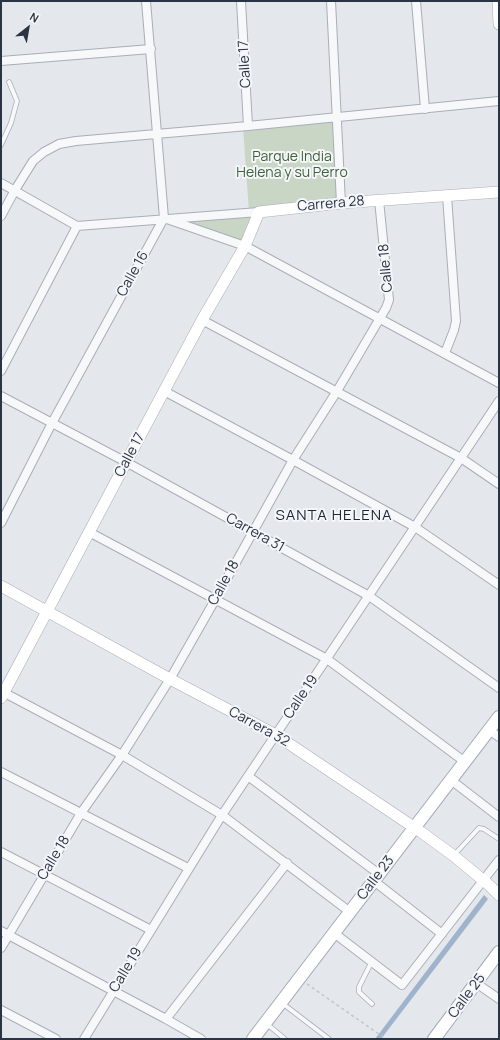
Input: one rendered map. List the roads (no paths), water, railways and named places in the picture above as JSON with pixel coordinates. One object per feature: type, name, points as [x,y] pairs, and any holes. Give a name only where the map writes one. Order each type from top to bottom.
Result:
[{"type":"main road","name":"Calle 23","points":[[253,1039],[465,762],[494,734],[499,717]]},
{"type":"main road","name":"Calle 25","points":[[435,1039],[499,952]]},
{"type":"street","points":[[146,1],[164,218],[245,246],[499,383]]},
{"type":"street","name":"Calle 17","points":[[241,1],[248,126]]},
{"type":"street","points":[[331,1],[341,203]]},
{"type":"street","points":[[416,1],[425,109]]},
{"type":"street","points":[[498,1],[499,24]]},
{"type":"street","points":[[1,61],[150,49]]},
{"type":"street","points":[[1,216],[33,161],[44,152],[59,144],[76,141],[156,135],[499,101]]},
{"type":"street","points":[[1,183],[77,226],[1,371]]},
{"type":"street","name":"Carrera 28","points":[[77,226],[164,218],[259,212],[341,203],[499,192]]},
{"type":"street","points":[[445,353],[456,321],[447,196]]},
{"type":"street","name":"Calle 18","points":[[1,948],[5,933],[44,874],[81,813],[122,755],[170,679],[293,460],[337,391],[386,308],[389,300],[380,200]]},
{"type":"street","name":"Calle 17","points":[[2,694],[202,320],[245,246],[259,212]]},
{"type":"street","name":"Calle 16","points":[[1,523],[52,423],[164,218]]},
{"type":"street","points":[[202,320],[461,458],[499,484]]},
{"type":"street","points":[[164,391],[414,527],[499,585]]},
{"type":"street","name":"Carrera 31","points":[[1,396],[126,462],[369,596],[499,688]]},
{"type":"street","name":"Calle 19","points":[[84,1039],[222,814],[499,401]]},
{"type":"street","points":[[89,532],[326,659],[465,762]]},
{"type":"street","name":"Carrera 32","points":[[1,586],[170,679],[276,735],[415,828],[454,856],[486,882],[499,895]]},
{"type":"street","points":[[2,694],[122,755],[222,814],[350,912]]},
{"type":"street","points":[[1,772],[188,868]]},
{"type":"street","points":[[248,776],[376,878],[442,934]]},
{"type":"street","points":[[451,780],[499,817]]},
{"type":"street","points":[[1,852],[150,930]]},
{"type":"street","points":[[334,933],[402,985],[442,934],[486,882],[499,860]]},
{"type":"street","points":[[166,1019],[287,863]]},
{"type":"street","points":[[5,933],[166,1019],[200,1039]]},
{"type":"street","points":[[476,983],[499,999]]},
{"type":"street","points":[[1,1010],[56,1039]]},
{"type":"lane","points":[[1,145],[11,123],[17,101],[9,82]]},
{"type":"lane","points":[[454,856],[479,828],[484,829],[499,839]]},
{"type":"lane","points":[[372,961],[359,987],[359,992],[372,1004]]},
{"type":"lane","points":[[281,1002],[329,1039]]},
{"type":"lane","points":[[265,1023],[285,1039]]},
{"type":"water","points":[[484,895],[488,899],[381,1039],[375,1039]]},
{"type":"district","name":"SANTA HELENA","points":[[334,516]]},
{"type":"park label","name":"Parque India Helena y su Perro","points":[[292,166]]}]
